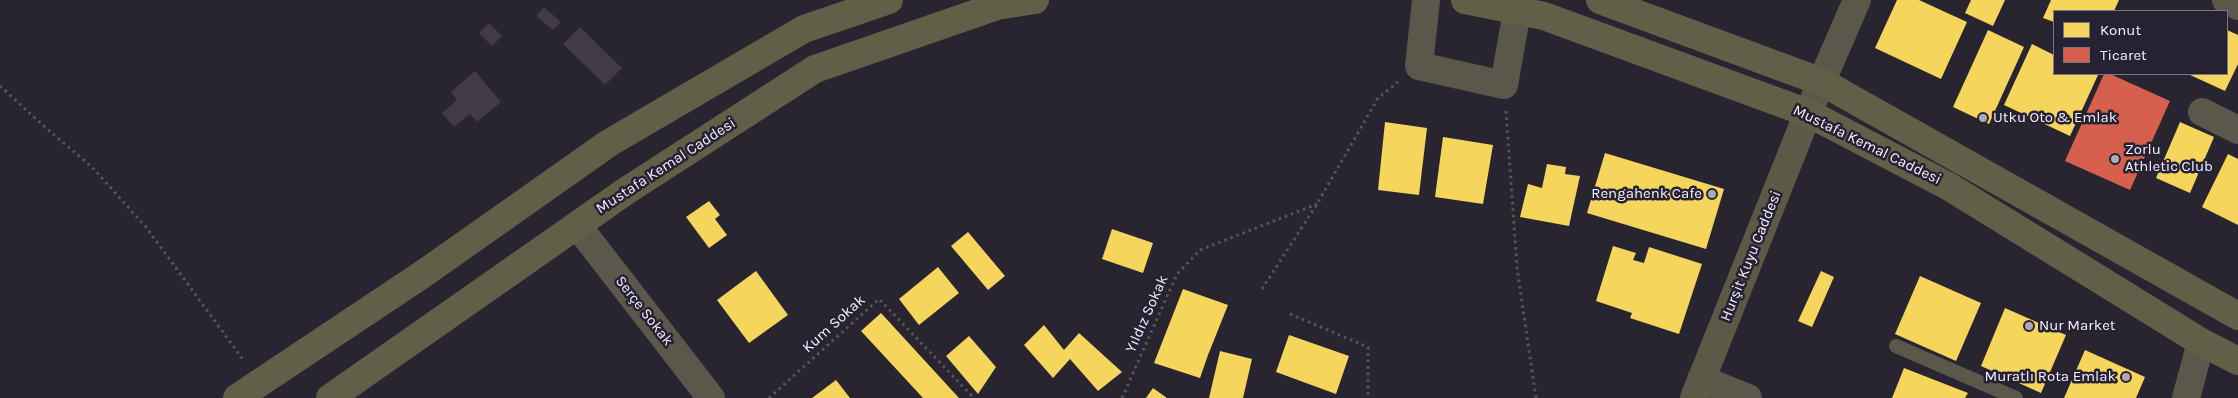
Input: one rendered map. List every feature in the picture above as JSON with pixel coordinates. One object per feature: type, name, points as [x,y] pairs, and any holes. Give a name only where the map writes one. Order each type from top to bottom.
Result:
[{"type":"main road","points":[[237,398],[422,274],[609,143],[804,29],[889,0]]},
{"type":"main road","name":"Mustafa Kemal Caddesi","points":[[330,398],[577,225],[815,69],[997,6],[1035,0]]},
{"type":"main road","name":"Mustafa Kemal Caddesi","points":[[1464,0],[1544,16],[1808,114],[1948,186],[2201,342],[2238,361]]},
{"type":"main road","name":"Mustafa Kemal Caddesi","points":[[1600,0],[1822,82],[2238,316]]},
{"type":"street","points":[[1426,0],[1419,66],[1504,85],[1517,11]]},
{"type":"street","points":[[1808,114],[1856,0]]},
{"type":"street","points":[[2226,0],[2238,6]]},
{"type":"street","points":[[2202,112],[2238,130]]},
{"type":"street","name":"Hurşit Kuyu Caddesi","points":[[1698,388],[1808,114]]},
{"type":"street","name":"Serçe Sokak","points":[[577,225],[711,398]]},
{"type":"street","points":[[2186,398],[2201,342]]},
{"type":"street","points":[[1698,388],[1748,398]]},
{"type":"lane","points":[[1896,346],[2016,398]]},
{"type":"path","points":[[1262,290],[1317,204],[1378,98],[1419,66]]},
{"type":"path","points":[[1504,85],[1517,268],[1536,398]]},
{"type":"path","points":[[0,86],[92,167],[146,227],[259,382]]},
{"type":"path","name":"Yıldız Sokak","points":[[1122,398],[1177,274],[1200,250],[1317,204]]},
{"type":"path","name":"Kum Sokak","points":[[770,398],[879,299],[974,398]]},
{"type":"path","points":[[1290,314],[1368,346],[1368,398]]},
{"type":"building: Konut","points":[[1897,0],[1919,0],[1967,22],[1941,79],[1875,48]]},
{"type":"building: Konut","points":[[1971,0],[2005,0],[1993,26],[1965,13]]},
{"type":"building: Konut","points":[[2051,0],[2119,0],[2114,10],[2053,10],[2053,22],[2043,18]]},
{"type":"building: Konut","points":[[1988,30],[2024,47],[1989,124],[1953,107]]},
{"type":"building: Konut","points":[[2228,30],[2238,35],[2238,64],[2225,91],[2190,75],[2228,75]]},
{"type":"building: Konut","points":[[2032,44],[2053,54],[2053,75],[2098,75],[2070,136],[2004,105]]},
{"type":"building: Konut","points":[[1385,122],[1427,128],[1419,195],[1378,190]]},
{"type":"building: Konut","points":[[2180,122],[2214,137],[2190,193],[2156,178]]},
{"type":"building: Konut","points":[[1443,137],[1493,145],[1483,204],[1435,197]]},
{"type":"building: Konut","points":[[1605,153],[1724,189],[1706,249],[1587,213]]},
{"type":"building: Konut","points":[[2228,154],[2238,159],[2238,225],[2202,207]]},
{"type":"building: Konut","points":[[1547,164],[1566,167],[1565,174],[1580,176],[1569,226],[1520,217],[1528,184],[1542,188]]},
{"type":"building: Konut","points":[[709,201],[720,215],[715,219],[727,235],[709,248],[686,217]]},
{"type":"building: Konut","points":[[1112,229],[1153,243],[1143,273],[1102,259]]},
{"type":"building: Konut","points":[[968,232],[1005,276],[988,290],[951,246]]},
{"type":"building: Konut","points":[[1613,246],[1636,253],[1633,260],[1644,263],[1649,247],[1702,264],[1679,334],[1630,318],[1632,313],[1596,301]]},
{"type":"building: Konut","points":[[938,267],[959,293],[919,325],[899,299]]},
{"type":"building: Konut","points":[[756,271],[788,315],[749,343],[717,300]]},
{"type":"building: Konut","points":[[1821,271],[1834,277],[1812,327],[1798,321]]},
{"type":"building: Konut","points":[[1920,276],[1981,303],[1956,361],[1895,334]]},
{"type":"building: Konut","points":[[1183,289],[1228,305],[1200,378],[1154,363]]},
{"type":"building: Konut","points":[[2005,308],[2066,335],[2041,393],[1981,366]]},
{"type":"building: Konut","points":[[881,313],[959,398],[923,398],[861,331]]},
{"type":"building: Konut","points":[[1044,325],[1064,350],[1079,333],[1122,372],[1098,391],[1070,359],[1053,378],[1024,345]]},
{"type":"building: Konut","points":[[1289,335],[1349,356],[1336,394],[1276,372]]},
{"type":"building: Konut","points":[[969,336],[996,367],[978,394],[946,356]]},
{"type":"building: Konut","points":[[2085,350],[2145,377],[2136,398],[2064,398]]},
{"type":"building: Konut","points":[[1220,351],[1252,359],[1243,398],[1209,398]]},
{"type":"building: Konut","points":[[1904,368],[1968,393],[1965,398],[1892,398]]},
{"type":"building: Konut","points":[[836,380],[850,398],[812,398]]},
{"type":"building: Konut","points":[[1153,388],[1167,398],[1146,398]]},
{"type":"building: Ticaret","points":[[2104,75],[2112,75],[2170,101],[2130,190],[2065,161]]},
{"type":"building: Diğer","points":[[544,7],[561,22],[553,30],[536,16]]},
{"type":"building: Diğer","points":[[489,23],[502,36],[492,46],[479,33]]},
{"type":"building: Diğer","points":[[580,27],[622,68],[605,85],[563,44]]},
{"type":"building: Diğer","points":[[475,71],[501,102],[477,122],[470,114],[454,127],[442,113],[457,100],[451,92]]},
{"type":"place","name":"Utku Oto & Emlak","points":[[1983,118]]},
{"type":"place","name":"Zorlu Athletic Club","points":[[2115,159]]},
{"type":"place","name":"Rengahenk Cafe","points":[[1712,194]]},
{"type":"place","name":"Nur Market","points":[[2029,326]]},
{"type":"place","name":"Muratlı Rota Emlak","points":[[2126,377]]}]
